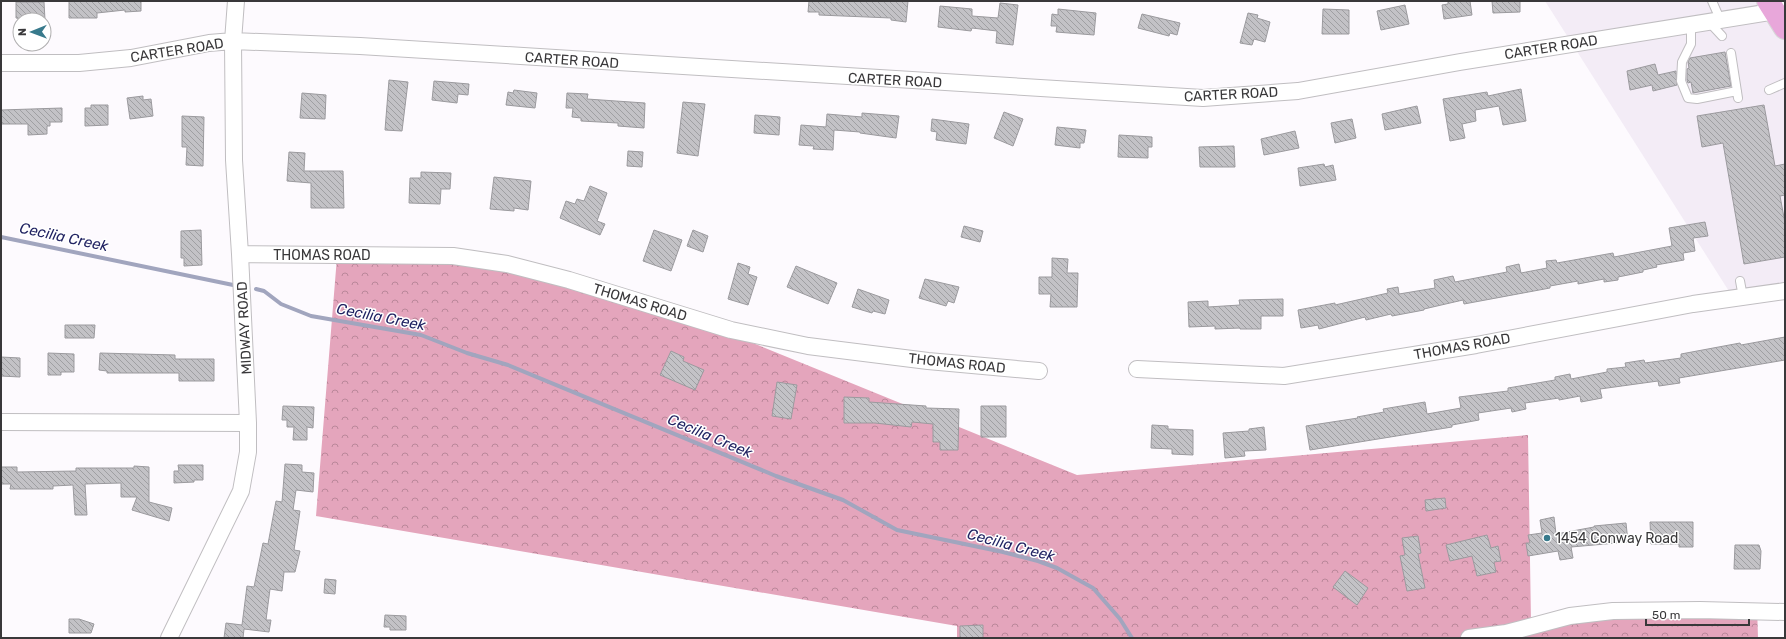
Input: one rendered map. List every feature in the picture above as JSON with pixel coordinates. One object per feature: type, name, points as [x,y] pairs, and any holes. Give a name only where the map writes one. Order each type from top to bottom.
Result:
[{"type":"street","name":"MIDWAY ROAD","points":[[169,638],[242,491],[248,452],[240,254],[234,160],[233,41],[236,1]]},
{"type":"street","name":"CARTER ROAD","points":[[1,63],[79,63],[131,58],[209,43],[233,41],[360,46],[1203,98],[1298,91],[1460,62],[1714,20],[1778,12]]},
{"type":"street","name":"THOMAS ROAD","points":[[240,254],[460,257],[507,264],[569,280],[731,330],[808,346],[928,361],[1039,371]]},
{"type":"street","name":"THOMAS ROAD","points":[[1137,369],[1284,376],[1476,345],[1693,304],[1785,291]]},
{"type":"street","points":[[1,422],[248,423]]},
{"type":"street","points":[[1469,638],[1506,633],[1570,616],[1613,611],[1700,610],[1785,612]]},
{"type":"lane","points":[[1712,1],[1714,20],[1722,36]]},
{"type":"lane","points":[[1691,24],[1691,44],[1682,62],[1682,80],[1688,98],[1697,99],[1737,95],[1731,53]]},
{"type":"lane","points":[[1769,90],[1785,83]]},
{"type":"lane","points":[[1740,281],[1743,297]]},
{"type":"shaded area","points":[[1545,1],[1785,1],[1785,287],[1732,296]]},
{"type":"green space","points":[[337,257],[498,260],[667,308],[1077,475],[1528,435],[1531,622],[1757,605],[1758,638],[957,638],[957,626],[316,516]]},
{"type":"building","points":[[69,1],[141,1],[141,11],[125,12],[125,10],[97,13],[97,18],[69,18]]},
{"type":"building","points":[[809,1],[908,1],[906,22],[891,20],[891,18],[819,15],[819,12],[808,12]]},
{"type":"building","points":[[1448,1],[1470,1],[1472,15],[1444,19],[1442,5],[1448,4]]},
{"type":"building","points":[[1492,1],[1520,1],[1520,12],[1493,13]]},
{"type":"building","points":[[16,2],[44,2],[45,12],[16,12]]},
{"type":"building","points":[[1000,3],[1018,5],[1013,45],[996,43],[997,31],[972,28],[971,31],[938,27],[940,6],[972,9],[972,16],[998,18]]},
{"type":"building","points":[[1405,5],[1409,24],[1381,30],[1377,11]]},
{"type":"building","points":[[1058,9],[1096,13],[1094,35],[1056,32],[1057,26],[1051,26],[1052,14],[1058,15]]},
{"type":"building","points":[[1323,9],[1349,10],[1349,34],[1322,34]]},
{"type":"building","points":[[1248,13],[1258,15],[1257,18],[1270,22],[1265,42],[1254,39],[1252,45],[1240,43]]},
{"type":"building","points":[[1142,14],[1180,23],[1177,35],[1170,33],[1169,36],[1138,28]]},
{"type":"building","points":[[1725,52],[1731,86],[1693,93],[1691,82],[1688,83],[1687,80],[1687,69],[1689,68],[1688,62],[1690,58]]},
{"type":"building","points":[[1655,64],[1658,75],[1676,71],[1677,85],[1653,91],[1652,85],[1630,90],[1627,71]]},
{"type":"building","points":[[389,80],[408,82],[402,131],[385,130]]},
{"type":"building","points":[[434,81],[469,84],[468,95],[458,94],[457,103],[432,100]]},
{"type":"building","points":[[1521,89],[1526,121],[1503,125],[1499,106],[1475,110],[1476,121],[1462,124],[1465,138],[1450,141],[1443,99],[1487,92],[1488,96]]},
{"type":"building","points":[[514,90],[537,93],[535,108],[506,105],[508,92],[513,93]]},
{"type":"building","points":[[302,93],[326,95],[325,119],[300,118]]},
{"type":"building","points":[[567,93],[588,94],[587,99],[645,103],[644,128],[618,126],[618,123],[581,121],[581,118],[572,117],[573,108],[566,108]]},
{"type":"building","points":[[143,96],[143,100],[151,99],[153,116],[130,119],[127,98]]},
{"type":"building","points":[[683,102],[705,104],[698,156],[677,153]]},
{"type":"building","points":[[91,105],[108,105],[108,125],[85,126],[85,108],[91,108]]},
{"type":"building","points":[[1764,105],[1775,166],[1785,164],[1785,195],[1780,196],[1785,223],[1785,257],[1744,264],[1723,143],[1702,147],[1697,116]]},
{"type":"building","points":[[1417,106],[1421,123],[1385,130],[1382,114]]},
{"type":"building","points":[[62,108],[62,122],[50,122],[50,126],[47,126],[47,134],[28,135],[28,124],[1,124],[1,110]]},
{"type":"building","points":[[1004,112],[1023,119],[1013,146],[994,138]]},
{"type":"building","points":[[862,113],[899,116],[896,138],[860,132],[834,130],[833,150],[813,149],[814,146],[799,145],[801,125],[826,127],[827,114],[862,117]]},
{"type":"building","points":[[755,115],[780,117],[779,135],[754,133]]},
{"type":"building","points":[[182,116],[204,117],[203,166],[186,165],[187,147],[182,147]]},
{"type":"building","points":[[932,119],[969,124],[966,144],[936,140],[937,132],[931,131]]},
{"type":"building","points":[[1352,119],[1356,138],[1335,143],[1331,123]]},
{"type":"building","points":[[1057,127],[1086,130],[1084,143],[1080,143],[1080,148],[1055,145]]},
{"type":"building","points":[[1295,131],[1299,148],[1264,155],[1261,139]]},
{"type":"building","points":[[1119,135],[1152,137],[1152,147],[1148,147],[1148,158],[1118,157]]},
{"type":"building","points":[[1234,146],[1235,167],[1200,167],[1199,147]]},
{"type":"building","points":[[628,151],[643,152],[642,167],[627,166]]},
{"type":"building","points":[[289,152],[305,153],[304,171],[343,171],[344,208],[311,208],[311,183],[287,181]]},
{"type":"building","points":[[1324,164],[1325,167],[1333,165],[1336,180],[1300,186],[1298,168]]},
{"type":"building","points":[[421,172],[451,173],[450,189],[441,189],[440,204],[409,203],[410,178],[421,178]]},
{"type":"building","points":[[494,177],[531,181],[528,210],[514,208],[514,211],[490,209]]},
{"type":"building","points":[[590,186],[607,193],[597,221],[605,224],[600,235],[560,218],[566,201],[575,204],[577,199],[584,201]]},
{"type":"building","points":[[1705,222],[1708,236],[1693,238],[1695,251],[1683,253],[1684,260],[1656,265],[1657,267],[1643,270],[1643,272],[1618,277],[1618,280],[1604,282],[1604,279],[1578,284],[1578,281],[1550,286],[1550,288],[1464,304],[1463,300],[1392,316],[1391,314],[1366,320],[1365,317],[1319,329],[1318,325],[1301,328],[1298,310],[1335,303],[1335,305],[1388,293],[1387,289],[1398,287],[1399,294],[1435,288],[1434,280],[1453,276],[1455,282],[1507,272],[1506,267],[1519,264],[1521,273],[1547,268],[1546,261],[1556,260],[1557,263],[1613,253],[1614,257],[1672,246],[1669,228]]},
{"type":"building","points":[[964,226],[983,231],[980,242],[961,237]]},
{"type":"building","points":[[201,230],[202,265],[184,266],[184,258],[181,258],[181,231]]},
{"type":"building","points":[[654,230],[682,240],[671,271],[643,261]]},
{"type":"building","points":[[693,230],[708,236],[703,252],[687,246]]},
{"type":"building","points":[[1052,258],[1068,259],[1067,273],[1078,273],[1077,307],[1050,307],[1051,294],[1039,294],[1039,277],[1052,277]]},
{"type":"building","points":[[738,263],[750,267],[748,274],[757,277],[748,305],[728,299]]},
{"type":"building","points":[[796,266],[837,283],[828,304],[787,287]]},
{"type":"building","points":[[925,279],[959,287],[954,303],[948,301],[946,306],[919,298]]},
{"type":"building","points":[[858,289],[889,300],[885,314],[873,311],[872,313],[852,307]]},
{"type":"building","points":[[1283,299],[1283,316],[1261,316],[1261,329],[1215,329],[1215,326],[1189,327],[1188,302],[1208,301],[1208,307],[1240,305],[1239,300]]},
{"type":"building","points":[[65,325],[95,325],[94,338],[65,338]]},
{"type":"building","points":[[1785,337],[1785,360],[1679,378],[1680,383],[1659,386],[1658,381],[1600,389],[1602,398],[1581,402],[1580,396],[1559,400],[1559,398],[1525,403],[1526,409],[1512,412],[1511,408],[1478,413],[1479,420],[1452,425],[1452,427],[1310,450],[1306,426],[1358,418],[1357,417],[1384,412],[1383,409],[1425,402],[1427,414],[1461,408],[1459,397],[1508,391],[1508,388],[1555,380],[1555,377],[1570,374],[1571,379],[1607,372],[1607,369],[1626,367],[1625,363],[1644,360],[1645,363],[1681,358],[1681,354],[1740,343],[1741,345]]},
{"type":"building","points":[[671,351],[684,357],[683,361],[704,370],[695,390],[660,375]]},
{"type":"building","points":[[48,353],[74,354],[74,372],[61,372],[61,375],[48,375]]},
{"type":"building","points":[[100,353],[175,355],[175,359],[214,359],[214,381],[179,381],[179,373],[107,373],[107,371],[99,370]]},
{"type":"building","points":[[1,357],[20,358],[20,377],[1,376]]},
{"type":"building","points":[[777,382],[797,385],[791,419],[772,416]]},
{"type":"building","points":[[844,397],[869,398],[869,402],[926,406],[926,408],[959,409],[958,450],[940,450],[940,442],[933,442],[933,424],[912,422],[911,427],[875,423],[844,423]]},
{"type":"building","points":[[283,406],[314,407],[313,428],[307,427],[307,440],[293,440],[294,427],[287,427],[287,420],[282,420]]},
{"type":"building","points":[[981,406],[1006,406],[1006,437],[981,437]]},
{"type":"building","points":[[1152,425],[1168,426],[1168,429],[1193,430],[1193,455],[1172,454],[1172,449],[1151,448]]},
{"type":"building","points":[[1264,427],[1266,450],[1244,451],[1245,456],[1225,458],[1223,433],[1249,431],[1249,429]]},
{"type":"building","points":[[285,464],[302,465],[302,472],[314,473],[313,492],[296,490],[293,510],[300,511],[294,550],[300,551],[295,572],[284,572],[282,591],[270,589],[266,620],[271,620],[269,632],[244,629],[243,638],[224,638],[226,623],[242,625],[247,586],[254,587],[263,543],[268,544],[276,501],[282,502]]},
{"type":"building","points":[[178,465],[203,465],[203,480],[174,483],[174,471],[179,471]]},
{"type":"building","points":[[134,466],[149,467],[149,502],[172,508],[169,521],[132,510],[137,497],[121,497],[121,483],[85,484],[87,515],[75,515],[73,485],[53,486],[53,489],[10,489],[11,484],[1,484],[1,467],[17,467],[17,472],[76,471],[76,468],[134,468]]},
{"type":"building","points":[[1445,498],[1446,508],[1426,511],[1425,500]]},
{"type":"building","points":[[1554,517],[1556,534],[1594,526],[1626,523],[1628,542],[1571,547],[1573,558],[1560,560],[1558,551],[1528,556],[1526,543],[1530,543],[1528,535],[1542,533],[1540,520]]},
{"type":"building","points":[[1650,522],[1693,522],[1693,547],[1679,547],[1679,544],[1651,544]]},
{"type":"building","points":[[1487,535],[1491,548],[1498,546],[1501,561],[1494,562],[1496,572],[1477,576],[1472,556],[1450,561],[1446,545]]},
{"type":"building","points":[[1418,536],[1421,553],[1418,554],[1425,588],[1407,591],[1400,556],[1405,555],[1402,538]]},
{"type":"building","points":[[1735,545],[1759,545],[1761,551],[1760,569],[1734,569]]},
{"type":"building","points":[[1345,571],[1368,588],[1357,605],[1333,587]]},
{"type":"building","points":[[325,579],[336,580],[335,594],[324,593]]},
{"type":"building","points":[[385,615],[406,616],[406,630],[390,630],[390,627],[384,627]]},
{"type":"building","points":[[69,619],[79,619],[94,624],[91,633],[69,633]]},
{"type":"building","points":[[983,625],[983,638],[960,638],[960,626]]},
{"type":"waterway","name":"Cecilia Creek","points":[[1,237],[238,286]]},
{"type":"waterway","name":"Cecilia Creek","points":[[256,289],[264,291],[281,304],[311,316],[421,335],[467,353],[508,365],[776,476],[843,500],[897,530],[1003,552],[1038,561],[1057,568],[1093,588],[1120,619],[1132,638]]},
{"type":"place","name":"1454 Conway Road","points":[[1547,538]]}]
